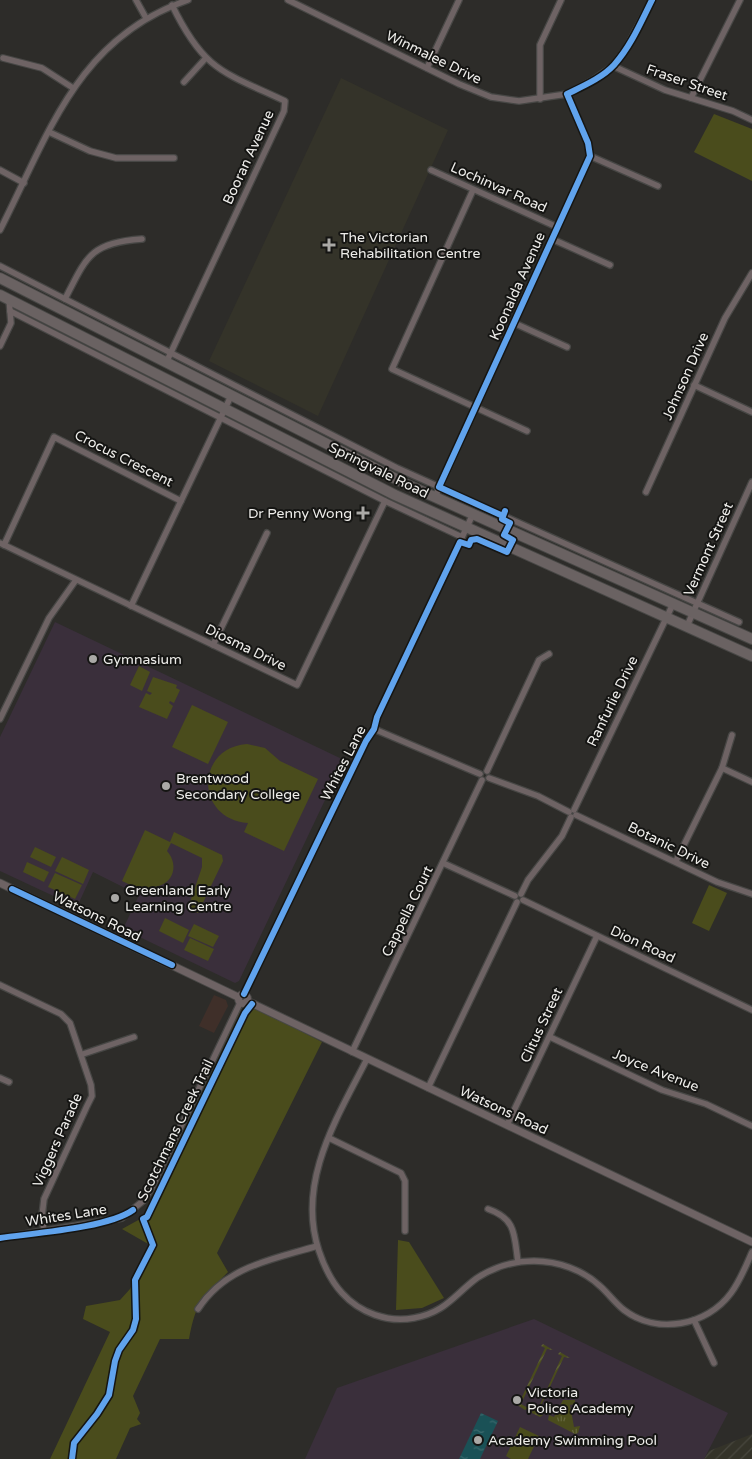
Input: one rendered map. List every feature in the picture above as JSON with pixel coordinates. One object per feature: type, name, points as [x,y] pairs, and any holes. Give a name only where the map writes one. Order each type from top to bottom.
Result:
[{"type":"highway","name":"Springvale Road","points":[[0,278],[435,497],[672,604],[695,608],[752,639]]},
{"type":"highway","name":"Springvale Road","points":[[5,297],[223,414],[389,492],[465,532],[687,626],[752,656]]},
{"type":"street","points":[[136,0],[146,18]]},
{"type":"street","points":[[0,230],[73,88],[98,56],[123,33],[146,18],[172,5],[188,0]]},
{"type":"street","name":"Winmalee Drive","points":[[288,0],[491,97],[519,101],[540,100],[567,94],[593,80],[613,66],[627,47],[652,0]]},
{"type":"street","points":[[427,68],[459,0]]},
{"type":"street","points":[[540,100],[540,45],[561,0]]},
{"type":"street","points":[[691,98],[740,0]]},
{"type":"street","name":"Booran Avenue","points":[[166,363],[284,111],[285,101],[235,79],[205,59],[187,35],[172,5]]},
{"type":"street","points":[[3,58],[42,68],[73,88]]},
{"type":"street","points":[[184,82],[205,59]]},
{"type":"street","name":"Fraser Street","points":[[613,66],[648,83],[733,111],[752,120]]},
{"type":"street","points":[[567,94],[588,143],[590,156],[658,186]]},
{"type":"street","points":[[49,132],[90,151],[116,158],[174,158]]},
{"type":"street","name":"Koonalda Avenue","points":[[435,497],[590,156]]},
{"type":"street","points":[[0,170],[24,183]]},
{"type":"street","name":"Lochinvar Road","points":[[431,170],[557,227]]},
{"type":"street","points":[[473,190],[392,369],[528,431]]},
{"type":"street","points":[[65,299],[84,263],[102,246],[120,241],[142,239]]},
{"type":"street","points":[[552,239],[610,265]]},
{"type":"street","name":"Springvale Road","points":[[0,266],[387,463],[695,608],[739,622]]},
{"type":"street","name":"Johnson Drive","points":[[646,492],[724,318],[752,273]]},
{"type":"street","points":[[0,346],[11,323],[10,311],[5,297]]},
{"type":"street","name":"Springvale Road","points":[[10,311],[223,414],[385,501],[465,532]]},
{"type":"street","points":[[11,323],[23,317]]},
{"type":"street","points":[[514,323],[567,347]]},
{"type":"street","points":[[694,385],[752,412]]},
{"type":"street","points":[[131,606],[232,396]]},
{"type":"street","points":[[247,404],[256,396]]},
{"type":"street","name":"Crocus Crescent","points":[[2,544],[54,437],[181,501]]},
{"type":"street","name":"Vermont Street","points":[[687,626],[752,482]]},
{"type":"street","name":"Diosma Drive","points":[[2,544],[297,685],[385,501]]},
{"type":"street","name":"Whites Lane","points":[[0,1238],[122,1218],[143,1201],[150,1191],[366,741],[374,729],[377,717],[473,514]]},
{"type":"street","points":[[213,644],[267,533]]},
{"type":"street","points":[[0,717],[49,618],[76,580]]},
{"type":"street","name":"Ranfurlie Drive","points":[[428,1088],[528,880],[562,836],[672,604]]},
{"type":"street","points":[[481,777],[487,771],[539,660],[549,654]]},
{"type":"street","points":[[374,729],[481,777],[489,778],[487,771]]},
{"type":"street","points":[[676,861],[722,768],[732,735]]},
{"type":"street","points":[[722,768],[752,782]]},
{"type":"street","name":"Cappella Court","points":[[352,1052],[443,863],[481,777]]},
{"type":"street","name":"Botanic Drive","points":[[489,778],[538,796],[717,882],[752,894]]},
{"type":"street","name":"Dion Road","points":[[443,863],[752,1010]]},
{"type":"street","name":"Watsons Road","points":[[0,883],[752,1242]]},
{"type":"street","name":"Clitus Street","points":[[507,1125],[597,936]]},
{"type":"street","name":"Viggers Parade","points":[[0,985],[61,1014],[70,1023],[83,1054],[92,1085],[92,1096],[44,1199],[42,1216],[44,1231]]},
{"type":"street","points":[[83,1054],[134,1037]]},
{"type":"street","name":"Joyce Avenue","points":[[550,1038],[662,1090],[706,1104],[752,1126]]},
{"type":"street","points":[[367,1059],[319,1162],[313,1184],[312,1216],[317,1246],[326,1270],[346,1298],[364,1310],[392,1318],[414,1318],[437,1311],[454,1300],[477,1278],[495,1269],[518,1262],[545,1262],[572,1268],[598,1284],[624,1310],[640,1319],[673,1325],[694,1320],[710,1313],[724,1301],[736,1285],[752,1252]]},
{"type":"street","points":[[0,1078],[9,1082]]},
{"type":"street","points":[[329,1138],[401,1173],[405,1181],[405,1231]]},
{"type":"street","points":[[488,1209],[502,1214],[511,1223],[518,1262]]},
{"type":"street","points":[[198,1309],[210,1292],[236,1272],[317,1246]]},
{"type":"street","points":[[694,1320],[714,1363]]},
{"type":"shaded area","name":"The Victorian Rehabilitation Centre","points":[[341,78],[448,130],[318,416],[209,361]]},
{"type":"shaded area","name":"Brentwood Secondary College","points":[[55,622],[344,760],[239,981],[235,983],[123,929],[139,895],[93,872],[77,907],[0,871],[0,737]]},
{"type":"shaded area","points":[[214,995],[226,1000],[228,1006],[214,1033],[199,1026]]},
{"type":"shaded area","name":"Victoria Police Academy","points":[[534,1319],[728,1413],[704,1459],[305,1459],[337,1388]]},
{"type":"shaded area","points":[[752,1434],[752,1459],[704,1459],[709,1451]]},
{"type":"green space","points":[[714,114],[752,129],[752,181],[694,152]]},
{"type":"green space","points":[[139,666],[150,672],[142,691],[130,685]]},
{"type":"green space","points":[[153,677],[177,685],[176,688],[180,690],[174,703],[170,701],[169,703],[173,706],[167,719],[139,707],[146,693],[150,695],[152,693],[147,691]]},
{"type":"green space","points":[[192,705],[228,722],[208,764],[172,747]]},
{"type":"green space","points":[[247,744],[265,748],[280,761],[318,779],[284,851],[244,832],[248,823],[231,819],[218,810],[211,797],[208,784],[210,770],[218,757],[230,748]]},
{"type":"green space","points":[[145,830],[170,842],[174,832],[222,855],[223,861],[198,913],[188,908],[202,867],[202,858],[171,843],[167,851],[171,857],[173,870],[172,875],[163,884],[150,887],[148,893],[122,881]]},
{"type":"green space","points":[[35,847],[56,857],[51,867],[30,857]]},
{"type":"green space","points":[[62,857],[89,870],[83,884],[55,871]]},
{"type":"green space","points":[[27,862],[49,872],[44,882],[23,872]]},
{"type":"green space","points":[[55,873],[82,885],[75,899],[48,887]]},
{"type":"green space","points":[[709,885],[727,893],[709,931],[692,923]]},
{"type":"green space","points":[[165,918],[189,930],[183,943],[159,931]]},
{"type":"green space","points":[[194,924],[219,936],[213,947],[188,936]]},
{"type":"green space","points":[[190,938],[214,949],[208,961],[184,950]]},
{"type":"green space","points":[[252,1006],[322,1042],[217,1253],[228,1272],[201,1301],[194,1317],[189,1339],[160,1339],[133,1396],[140,1413],[137,1419],[141,1424],[130,1428],[116,1459],[50,1459],[110,1332],[83,1319],[86,1306],[120,1300],[130,1289],[150,1245],[122,1229],[142,1218],[241,1010]]},
{"type":"green space","points":[[398,1240],[409,1242],[444,1298],[422,1308],[396,1310]]},
{"type":"green space","points":[[543,1344],[553,1350],[547,1349],[521,1404],[528,1408],[525,1410],[514,1403],[515,1399],[520,1401],[545,1348],[541,1346]]},
{"type":"green space","points":[[560,1352],[570,1358],[564,1357],[538,1412],[543,1415],[540,1417],[532,1413],[532,1407],[538,1409],[562,1356],[558,1354]]},
{"type":"green space","points":[[563,1400],[575,1400],[575,1404],[570,1405],[574,1427],[580,1426],[578,1433],[575,1434],[548,1420],[549,1415],[554,1417]]},
{"type":"green space","points":[[520,1427],[539,1436],[528,1459],[511,1459],[506,1456]]},
{"type":"water","name":"Academy Swimming Pool","points":[[481,1413],[498,1421],[480,1459],[459,1459]]},
{"type":"cycle path","points":[[503,516],[439,487],[590,156],[588,143],[567,94],[598,78],[614,65],[631,42],[652,0]]},
{"type":"cycle path","points":[[244,994],[366,741],[374,729],[377,717],[460,542],[469,545],[471,540],[477,539],[507,552],[513,540],[504,535],[510,523],[502,519],[505,511]]},
{"type":"cycle path","points":[[12,889],[172,965]]},
{"type":"cycle path","name":"Scotchmans Creek Trail","points":[[72,1459],[74,1443],[109,1395],[115,1361],[119,1350],[133,1330],[136,1319],[135,1280],[153,1245],[143,1219],[147,1217],[245,1013],[252,1004]]},
{"type":"cycle path","points":[[0,1238],[89,1225],[122,1216],[133,1210]]},
{"type":"place","name":"The Victorian Rehabilitation Centre","points":[[329,245]]},
{"type":"place","name":"Dr Penny Wong","points":[[363,513]]},
{"type":"place","name":"Gymnasium","points":[[93,659]]},
{"type":"place","name":"Brentwood Secondary College","points":[[166,786]]},
{"type":"place","name":"Greenland Early Learning Centre","points":[[115,898]]},
{"type":"place","name":"Victoria Police Academy","points":[[517,1400]]},
{"type":"place","name":"Academy Swimming Pool","points":[[478,1440]]}]
